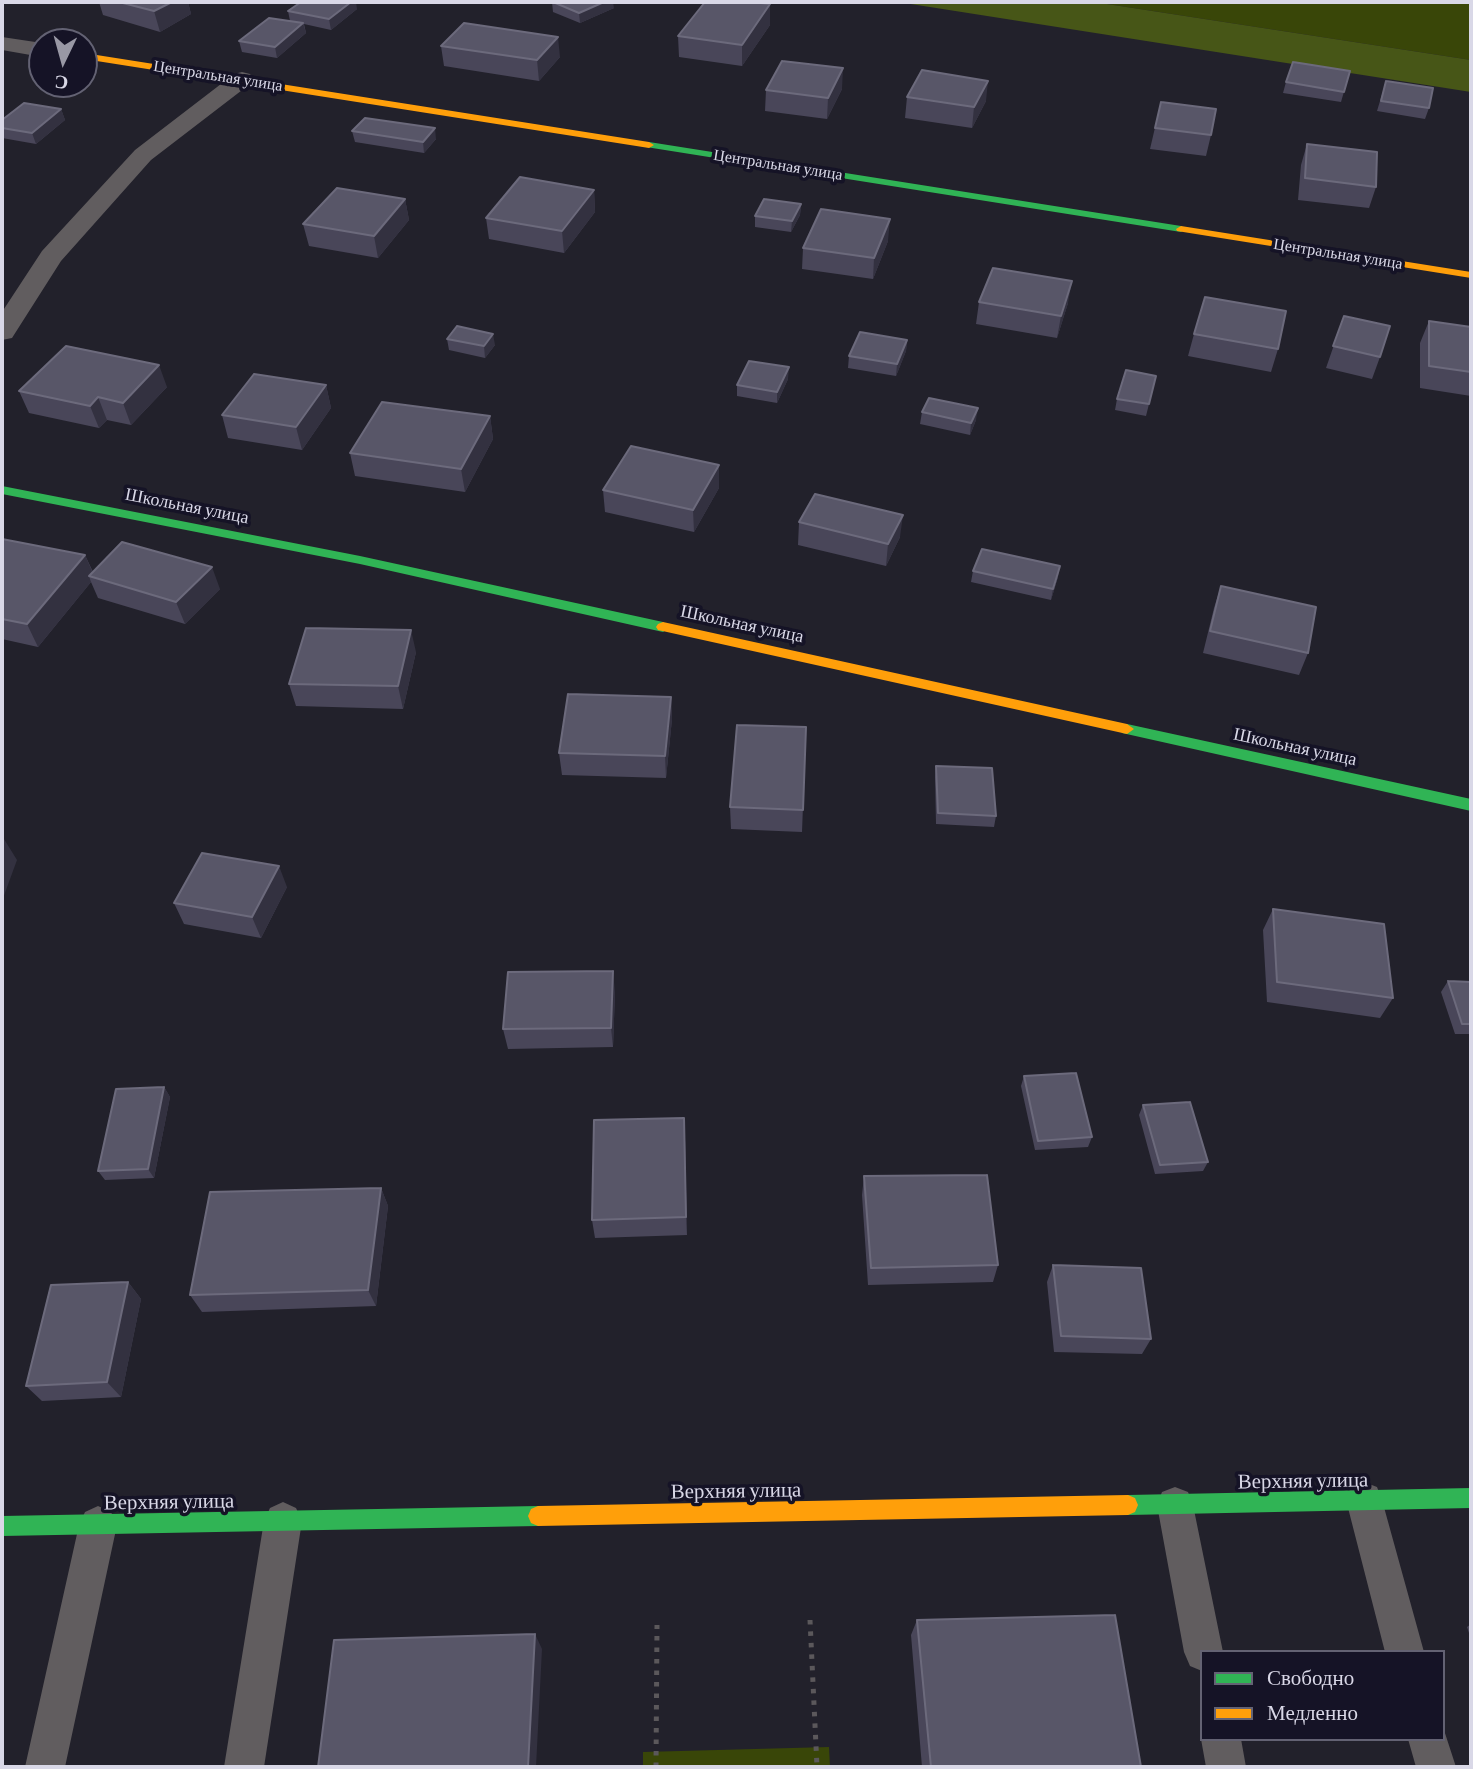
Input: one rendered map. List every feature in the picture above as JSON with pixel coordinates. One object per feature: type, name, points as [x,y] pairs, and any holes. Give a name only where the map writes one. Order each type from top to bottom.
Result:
[{"type":"street","points":[[2,44],[28,48]]},
{"type":"street","name":"Центральная улица","points":[[98,59],[242,79],[1471,275]]},
{"type":"street","points":[[2,332],[51,257],[143,155],[242,79]]},
{"type":"street","name":"Школьная улица","points":[[2,490],[360,560],[1471,805]]},
{"type":"street","name":"Верхняя улица","points":[[2,1527],[1471,1498]]},
{"type":"lane","points":[[1364,1500],[1404,1650]]},
{"type":"lane","points":[[1175,1505],[1203,1650]]},
{"type":"lane","points":[[244,1767],[283,1521]]},
{"type":"lane","points":[[45,1767],[98,1525]]},
{"type":"lane","points":[[1220,1741],[1226,1767]]},
{"type":"lane","points":[[1429,1741],[1436,1767]]},
{"type":"path","points":[[810,1620],[817,1767]]},
{"type":"path","points":[[656,1767],[657,1625]]},
{"type":"green space","points":[[898,2],[1094,2],[1471,60],[1471,92]]},
{"type":"green space","points":[[1094,2],[1471,2],[1471,60]]},
{"type":"green space","points":[[829,1747],[830,1767],[643,1767],[643,1752]]},
{"type":"building","points":[[119,2],[172,2],[154,11]]},
{"type":"building","points":[[301,2],[351,2],[329,19],[288,11]]},
{"type":"building","points":[[553,2],[604,2],[579,13]]},
{"type":"building","points":[[705,2],[770,4],[742,45],[678,36]]},
{"type":"building","points":[[269,18],[303,23],[275,47],[239,41]]},
{"type":"building","points":[[464,23],[558,37],[537,60],[441,46]]},
{"type":"building","points":[[782,61],[843,68],[828,98],[766,90]]},
{"type":"building","points":[[1293,62],[1350,71],[1344,92],[1286,82]]},
{"type":"building","points":[[922,70],[988,81],[974,107],[907,97]]},
{"type":"building","points":[[1386,81],[1433,88],[1429,108],[1381,101]]},
{"type":"building","points":[[1161,102],[1216,109],[1211,135],[1155,128]]},
{"type":"building","points":[[24,103],[61,109],[32,133],[2,128],[2,120]]},
{"type":"building","points":[[365,118],[435,128],[423,142],[352,131]]},
{"type":"building","points":[[1307,144],[1377,152],[1376,187],[1305,178]]},
{"type":"building","points":[[520,177],[594,190],[562,231],[486,218]]},
{"type":"building","points":[[337,188],[405,199],[374,236],[303,224]]},
{"type":"building","points":[[764,199],[801,204],[792,221],[755,216]]},
{"type":"building","points":[[821,209],[890,219],[874,258],[803,248]]},
{"type":"building","points":[[993,268],[1072,281],[1061,316],[979,302]]},
{"type":"building","points":[[1205,297],[1286,311],[1278,349],[1194,334]]},
{"type":"building","points":[[1344,316],[1390,326],[1380,357],[1333,346]]},
{"type":"building","points":[[1429,321],[1471,327],[1471,372],[1429,366]]},
{"type":"building","points":[[457,326],[493,334],[484,346],[447,339]]},
{"type":"building","points":[[860,332],[907,340],[897,364],[849,356]]},
{"type":"building","points":[[66,346],[159,365],[123,403],[98,397],[90,406],[19,391]]},
{"type":"building","points":[[749,361],[789,367],[777,392],[737,385]]},
{"type":"building","points":[[1126,370],[1156,376],[1149,404],[1117,399]]},
{"type":"building","points":[[254,374],[326,385],[296,427],[222,415]]},
{"type":"building","points":[[929,398],[978,408],[971,423],[922,412]]},
{"type":"building","points":[[382,402],[490,416],[461,469],[350,453]]},
{"type":"building","points":[[631,446],[719,465],[693,510],[603,490]]},
{"type":"building","points":[[815,494],[903,515],[888,544],[799,522]]},
{"type":"building","points":[[2,539],[85,555],[27,624],[2,619]]},
{"type":"building","points":[[122,542],[212,567],[176,602],[89,576]]},
{"type":"building","points":[[982,549],[1060,566],[1053,589],[973,571]]},
{"type":"building","points":[[1221,586],[1316,607],[1308,653],[1210,631]]},
{"type":"building","points":[[306,628],[411,630],[398,686],[289,684]]},
{"type":"building","points":[[568,694],[671,697],[665,756],[559,753]]},
{"type":"building","points":[[737,725],[806,727],[803,810],[730,807]]},
{"type":"building","points":[[936,766],[992,768],[996,816],[938,813]]},
{"type":"building","points":[[202,853],[279,866],[252,917],[174,903]]},
{"type":"building","points":[[1273,909],[1384,924],[1393,998],[1277,982]]},
{"type":"building","points":[[613,971],[611,1028],[503,1029],[508,972]]},
{"type":"building","points":[[1448,981],[1471,982],[1471,1024],[1462,1024]]},
{"type":"building","points":[[1076,1073],[1092,1137],[1038,1141],[1024,1076]]},
{"type":"building","points":[[164,1087],[148,1169],[98,1171],[116,1089]]},
{"type":"building","points":[[1190,1102],[1208,1162],[1160,1165],[1143,1105]]},
{"type":"building","points":[[684,1118],[686,1217],[592,1220],[594,1120]]},
{"type":"building","points":[[987,1175],[998,1265],[871,1268],[864,1176]]},
{"type":"building","points":[[381,1188],[368,1290],[190,1295],[210,1192]]},
{"type":"building","points":[[1053,1265],[1141,1268],[1151,1339],[1061,1336]]},
{"type":"building","points":[[128,1282],[107,1382],[26,1386],[51,1285]]},
{"type":"building","points":[[1115,1615],[1141,1767],[931,1767],[917,1620]]},
{"type":"building","points":[[535,1634],[528,1767],[318,1767],[334,1640]]},
{"type":"traffic: fast","points":[[649,145],[1181,229]]},
{"type":"traffic: fast","points":[[2,490],[360,560],[663,627]]},
{"type":"traffic: fast","points":[[1127,729],[1471,805]]},
{"type":"traffic: fast","points":[[1128,1505],[1471,1498]]},
{"type":"traffic: fast","points":[[2,1526],[538,1516]]},
{"type":"traffic: slow","points":[[98,58],[649,145]]},
{"type":"traffic: slow","points":[[1181,229],[1471,275]]},
{"type":"traffic: slow","points":[[663,627],[1127,729]]},
{"type":"traffic: slow","points":[[538,1516],[1128,1505]]}]
